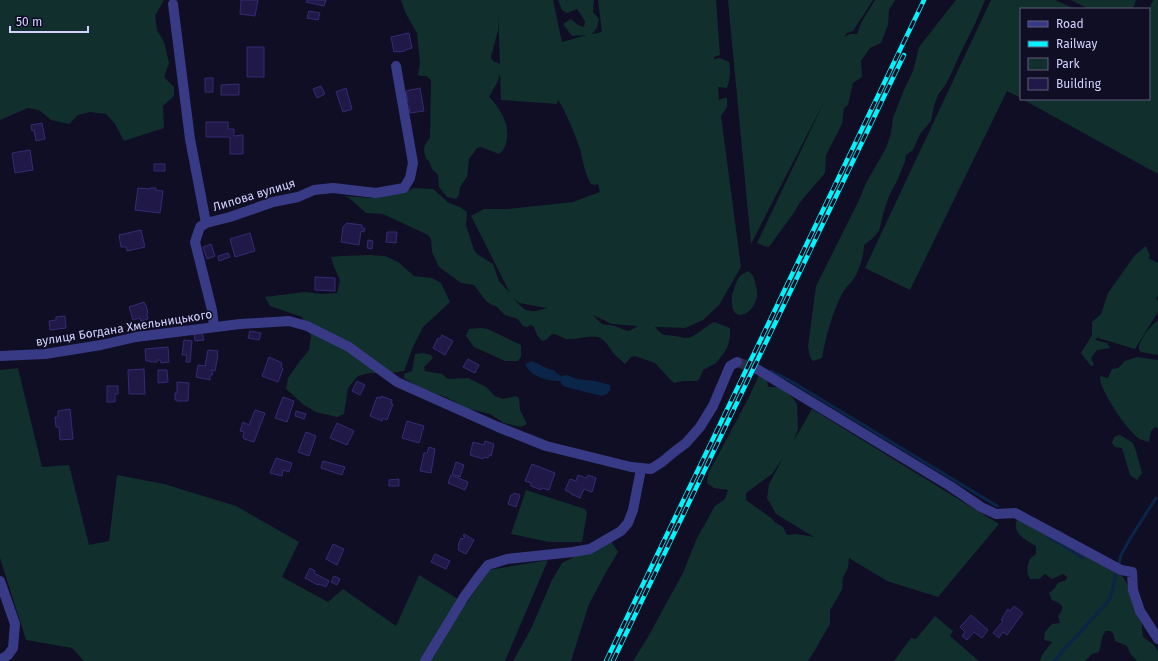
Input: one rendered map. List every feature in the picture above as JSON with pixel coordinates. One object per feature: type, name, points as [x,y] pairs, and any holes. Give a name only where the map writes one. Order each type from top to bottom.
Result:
[{"type":"street","name":"Липова вулиця","points":[[172,4],[190,139],[206,223],[230,217],[273,202],[298,197],[314,190],[333,188],[376,193],[404,188],[410,178],[413,163],[396,66]]},
{"type":"street","points":[[206,223],[200,228],[196,242],[212,310],[214,327]]},
{"type":"street","name":"вулиця Богдана Хмельницького","points":[[0,356],[45,354],[101,345],[136,337],[214,327],[289,321],[307,326],[350,347],[397,382],[448,406],[546,446],[641,469]]},
{"type":"street","points":[[425,661],[464,597],[488,565],[507,559],[590,550],[621,531],[628,523],[633,510],[641,469],[651,469],[657,466],[686,443],[700,427],[712,406],[730,366],[737,362]]},
{"type":"street","points":[[757,369],[982,507],[996,514],[1015,513],[1121,570],[1132,572],[1133,590],[1140,610],[1158,639]]},
{"type":"street","points":[[0,580],[15,624],[13,648],[8,655],[0,660]]},
{"type":"green space","points":[[0,0],[164,0],[155,16],[157,30],[164,42],[169,63],[164,77],[174,87],[174,96],[163,106],[164,128],[124,141],[115,124],[106,114],[90,112],[78,115],[69,124],[51,120],[39,110],[28,108],[0,120]]},
{"type":"green space","points":[[401,0],[553,0],[562,42],[587,35],[572,36],[563,24],[571,19],[578,25],[584,27],[585,21],[577,9],[567,13],[562,10],[558,0],[594,0],[593,12],[599,19],[597,28],[592,34],[602,32],[598,0],[716,0],[720,55],[714,57],[714,60],[720,58],[729,62],[730,65],[730,75],[727,88],[718,87],[719,100],[727,98],[727,107],[721,116],[741,267],[719,305],[703,320],[685,328],[655,327],[663,334],[687,338],[693,336],[714,322],[730,328],[728,346],[724,353],[716,363],[703,370],[697,381],[683,381],[674,383],[655,363],[635,356],[631,357],[625,364],[615,355],[601,338],[598,337],[591,336],[568,339],[552,334],[546,340],[542,341],[537,335],[534,327],[531,325],[527,327],[523,326],[518,319],[505,315],[496,306],[486,301],[474,285],[461,283],[439,267],[432,252],[431,239],[428,235],[383,214],[366,213],[349,198],[344,196],[372,198],[378,194],[406,192],[413,188],[433,189],[449,203],[460,207],[467,212],[466,225],[474,250],[477,254],[493,264],[499,281],[510,293],[471,216],[484,209],[507,209],[573,202],[600,192],[598,184],[591,184],[589,180],[579,146],[567,116],[558,100],[557,104],[501,100],[500,73],[498,81],[489,97],[504,118],[507,131],[506,144],[499,154],[481,147],[477,148],[469,159],[467,177],[460,187],[459,195],[456,199],[447,197],[439,187],[438,175],[432,169],[425,156],[425,146],[430,138],[431,80],[426,76],[418,75],[420,63],[417,33],[406,14]],"holes":[[[498,13],[500,64],[493,61],[491,57],[498,30]],[[513,297],[519,303],[547,308],[531,311],[520,306]],[[593,315],[612,324],[638,326],[627,331],[615,326],[602,324]]]},
{"type":"green space","points":[[728,0],[873,0],[853,31],[847,33],[844,37],[850,34],[857,34],[861,23],[875,0],[895,0],[889,10],[888,25],[881,43],[870,48],[861,61],[862,77],[853,83],[848,105],[844,108],[842,124],[826,155],[825,173],[801,201],[769,247],[757,243],[824,102],[751,244]]},
{"type":"green space","points":[[956,0],[985,0],[953,70],[946,84],[938,95],[931,121],[920,134],[913,150],[906,155],[898,179],[889,196],[879,231],[864,245],[859,270],[843,292],[833,316],[822,358],[813,361],[810,357],[808,346],[816,286],[866,183],[886,148],[891,133],[893,118],[913,71],[919,47]]},
{"type":"green space","points":[[991,0],[1055,0],[1073,8],[1020,8],[1020,98],[1007,91],[910,290],[865,268]]},
{"type":"green space","points":[[1071,0],[1136,0],[1133,8],[1087,8]]},
{"type":"green space","points":[[1153,0],[1158,0],[1158,174],[1024,100],[1150,100],[1149,8]]},
{"type":"green space","points":[[1146,246],[1150,256],[1148,258],[1158,263],[1158,296],[1156,298],[1158,301],[1158,312],[1135,349],[1098,338],[1099,336],[1095,340],[1107,343],[1110,348],[1097,350],[1091,358],[1094,365],[1091,366],[1081,353],[1092,335],[1092,322],[1101,314],[1108,293],[1135,255]]},
{"type":"green space","points":[[369,255],[385,256],[398,262],[414,276],[432,278],[441,283],[450,302],[423,327],[413,347],[404,371],[393,373],[369,373],[358,376],[348,388],[344,414],[337,417],[316,412],[304,405],[286,389],[288,378],[309,350],[311,336],[302,317],[270,306],[265,297],[304,292],[322,294],[337,293],[340,280],[331,257]]},
{"type":"green space","points":[[748,271],[753,276],[757,295],[752,308],[747,313],[742,315],[737,314],[734,311],[732,295],[738,279]]},
{"type":"green space","points":[[1158,320],[1158,355],[1141,352],[1139,350],[1139,346],[1143,338]]},
{"type":"green space","points":[[469,329],[488,329],[521,345],[521,357],[518,361],[505,361],[474,347],[466,336]]},
{"type":"green space","points":[[423,353],[431,355],[433,358],[424,367],[425,371],[442,374],[448,379],[468,378],[486,387],[495,396],[503,399],[516,396],[519,398],[520,410],[527,424],[521,427],[504,423],[490,414],[465,408],[448,398],[420,388],[404,378],[404,374],[412,371],[415,354]]},
{"type":"green space","points":[[1137,357],[1158,360],[1158,428],[1155,427],[1151,431],[1149,442],[1141,440],[1132,433],[1108,399],[1100,376],[1108,378],[1112,369],[1118,368],[1125,361]]},
{"type":"green space","points":[[18,368],[42,467],[69,465],[89,545],[109,541],[117,475],[164,484],[236,506],[299,542],[282,577],[328,602],[343,589],[396,626],[419,575],[466,604],[489,570],[548,560],[505,661],[84,661],[72,648],[26,640],[0,558],[0,370]]},
{"type":"green space","points":[[759,375],[767,379],[768,387],[777,387],[785,391],[797,404],[798,429],[794,440],[812,409],[999,524],[938,597],[887,581],[849,558],[848,568],[843,577],[842,590],[830,610],[830,624],[808,661],[633,661],[683,573],[697,538],[715,506],[725,499],[728,490],[714,488],[707,483],[708,474],[748,399]],"holes":[[[783,458],[769,484],[767,498],[776,514],[814,537],[796,534],[787,535],[783,527],[746,500],[746,493],[772,474]]]},
{"type":"green space","points":[[1120,435],[1133,443],[1142,473],[1137,480],[1130,475],[1122,448],[1115,447],[1112,443],[1114,437]]},
{"type":"green space","points":[[526,490],[585,509],[587,513],[582,542],[549,542],[511,534]]},
{"type":"green space","points":[[1020,515],[1041,527],[1061,531],[1089,554],[1105,562],[1123,577],[1129,587],[1141,616],[1143,637],[1154,645],[1158,651],[1158,661],[1137,661],[1130,653],[1127,646],[1115,641],[1113,633],[1106,631],[1103,635],[1099,652],[1092,654],[1085,661],[1040,661],[1042,655],[1052,642],[1044,640],[1045,632],[1052,624],[1060,623],[1058,616],[1062,610],[1062,606],[1052,600],[1049,593],[1058,583],[1066,580],[1067,577],[1063,574],[1052,579],[1045,574],[1039,579],[1030,579],[1027,572],[1028,566],[1030,559],[1036,554],[1036,546],[1019,534],[1016,526]]},
{"type":"green space","points":[[611,541],[618,552],[589,604],[571,661],[513,661],[531,629],[552,580],[562,563]]},
{"type":"green space","points":[[935,616],[953,631],[950,636],[979,661],[894,661],[911,638],[916,639]]},
{"type":"water","points":[[531,361],[554,370],[561,376],[566,375],[577,379],[595,381],[610,385],[610,390],[607,394],[602,396],[563,386],[560,381],[545,379],[531,372],[525,364]]},
{"type":"building","points":[[241,0],[258,0],[255,16],[240,14]]},
{"type":"building","points":[[307,0],[326,0],[324,6],[306,2]]},
{"type":"building","points":[[309,11],[320,13],[318,20],[307,18]]},
{"type":"building","points":[[409,33],[412,48],[405,51],[394,52],[391,37]]},
{"type":"building","points":[[247,47],[264,47],[264,77],[247,77]]},
{"type":"building","points":[[205,78],[213,78],[213,92],[205,92]]},
{"type":"building","points":[[239,84],[239,95],[221,95],[221,85]]},
{"type":"building","points":[[321,86],[325,94],[317,98],[313,89]]},
{"type":"building","points":[[346,88],[352,109],[343,112],[336,92]]},
{"type":"building","points":[[420,88],[424,111],[410,113],[409,106],[407,106],[406,101],[408,101],[406,91]]},
{"type":"building","points":[[206,122],[228,122],[228,129],[234,129],[234,136],[243,135],[243,154],[230,154],[230,137],[206,137]]},
{"type":"building","points":[[42,123],[45,139],[36,141],[34,130],[32,131],[31,125]]},
{"type":"building","points":[[30,150],[33,170],[15,173],[12,153]]},
{"type":"building","points":[[154,164],[165,164],[165,171],[154,171]]},
{"type":"building","points":[[138,188],[156,188],[155,190],[163,191],[160,213],[135,210]]},
{"type":"building","points":[[347,223],[362,225],[362,228],[365,228],[364,232],[361,231],[359,245],[341,242],[343,227]]},
{"type":"building","points":[[141,230],[145,247],[127,251],[126,247],[121,247],[119,235]]},
{"type":"building","points":[[387,232],[397,232],[396,243],[386,242]]},
{"type":"building","points":[[250,233],[255,251],[235,257],[230,239]]},
{"type":"building","points":[[368,240],[373,241],[372,249],[367,248]]},
{"type":"building","points":[[211,244],[215,256],[207,259],[203,247]]},
{"type":"building","points":[[228,253],[230,257],[219,261],[218,256]]},
{"type":"building","points":[[315,277],[335,278],[335,291],[315,290]]},
{"type":"building","points":[[144,302],[148,313],[148,319],[141,321],[140,318],[133,320],[129,307]]},
{"type":"building","points":[[65,316],[66,328],[50,330],[49,321],[56,320],[56,317]]},
{"type":"building","points":[[250,331],[261,333],[259,340],[248,338]]},
{"type":"building","points":[[202,333],[204,340],[195,341],[194,334]]},
{"type":"building","points":[[442,335],[453,341],[445,355],[433,348],[438,338],[440,339]]},
{"type":"building","points":[[184,340],[192,341],[190,362],[186,362],[187,355],[182,355]]},
{"type":"building","points":[[168,347],[169,362],[161,363],[160,360],[157,360],[157,362],[146,361],[145,349]]},
{"type":"building","points":[[208,350],[218,351],[215,371],[211,370],[213,374],[210,376],[210,380],[196,377],[198,365],[205,366]]},
{"type":"building","points":[[269,357],[282,363],[281,367],[283,369],[278,382],[262,376]]},
{"type":"building","points":[[468,359],[479,365],[475,373],[463,367]]},
{"type":"building","points":[[144,369],[145,394],[129,394],[128,370]]},
{"type":"building","points":[[158,370],[167,370],[168,382],[158,383]]},
{"type":"building","points":[[357,381],[365,385],[360,395],[352,391]]},
{"type":"building","points":[[177,382],[189,383],[188,401],[175,400],[175,393],[177,393]]},
{"type":"building","points":[[107,386],[118,386],[118,394],[115,394],[115,402],[107,402]]},
{"type":"building","points":[[381,396],[392,400],[391,404],[393,404],[387,420],[383,418],[382,421],[370,416],[377,397],[381,398]]},
{"type":"building","points":[[283,397],[294,401],[287,422],[275,418]]},
{"type":"building","points":[[70,409],[73,439],[60,440],[59,427],[56,427],[55,417],[58,417],[58,411]]},
{"type":"building","points":[[255,410],[265,413],[254,442],[244,439],[244,432],[240,431],[243,422],[249,425]]},
{"type":"building","points":[[296,411],[306,414],[304,419],[295,416]]},
{"type":"building","points":[[407,421],[424,426],[419,443],[402,438]]},
{"type":"building","points":[[337,423],[354,431],[347,445],[330,438]]},
{"type":"building","points":[[306,432],[316,436],[309,456],[298,452]]},
{"type":"building","points":[[485,441],[494,444],[491,456],[489,455],[488,458],[484,457],[483,459],[470,455],[473,442],[484,445]]},
{"type":"building","points":[[429,447],[435,449],[431,473],[420,471],[424,453],[427,453]]},
{"type":"building","points":[[276,458],[292,463],[289,472],[283,470],[282,476],[270,473]]},
{"type":"building","points":[[323,461],[345,467],[342,475],[321,468]]},
{"type":"building","points":[[456,462],[464,465],[460,477],[452,474]]},
{"type":"building","points":[[532,464],[555,473],[549,490],[542,488],[541,490],[531,486],[531,483],[525,481]]},
{"type":"building","points":[[451,475],[468,482],[465,490],[448,483]]},
{"type":"building","points":[[578,475],[586,478],[588,475],[596,478],[592,492],[584,489],[580,498],[565,490],[570,479],[576,481]]},
{"type":"building","points":[[399,479],[399,486],[389,486],[389,480]]},
{"type":"building","points":[[514,493],[520,495],[516,507],[508,504],[511,495]]},
{"type":"building","points":[[464,534],[474,540],[466,554],[458,550],[458,545],[461,538],[463,539],[465,537],[463,536]]},
{"type":"building","points":[[333,544],[344,549],[337,565],[326,559]]},
{"type":"building","points":[[435,554],[450,561],[446,569],[431,562]]},
{"type":"building","points":[[310,568],[315,571],[314,573],[329,581],[326,587],[319,584],[318,585],[305,578]]},
{"type":"building","points":[[334,576],[340,579],[337,585],[331,582]]},
{"type":"building","points":[[1014,606],[1023,613],[1007,635],[1003,632],[999,638],[993,633],[1003,621],[1001,620],[1008,609],[1010,611]]},
{"type":"building","points":[[971,615],[988,630],[982,638],[974,632],[967,640],[962,636],[965,632],[960,627]]},
{"type":"waterway","points":[[771,371],[789,380],[997,506]]},
{"type":"waterway","points":[[1054,661],[1110,599],[1121,555],[1156,498]]},
{"type":"waterway","points":[[1046,535],[1083,558]]},
{"type":"tunnel","points":[[737,362],[757,369]]},
{"type":"railway","points":[[606,661],[924,0]]},
{"type":"railway","points":[[613,661],[904,55]]}]
